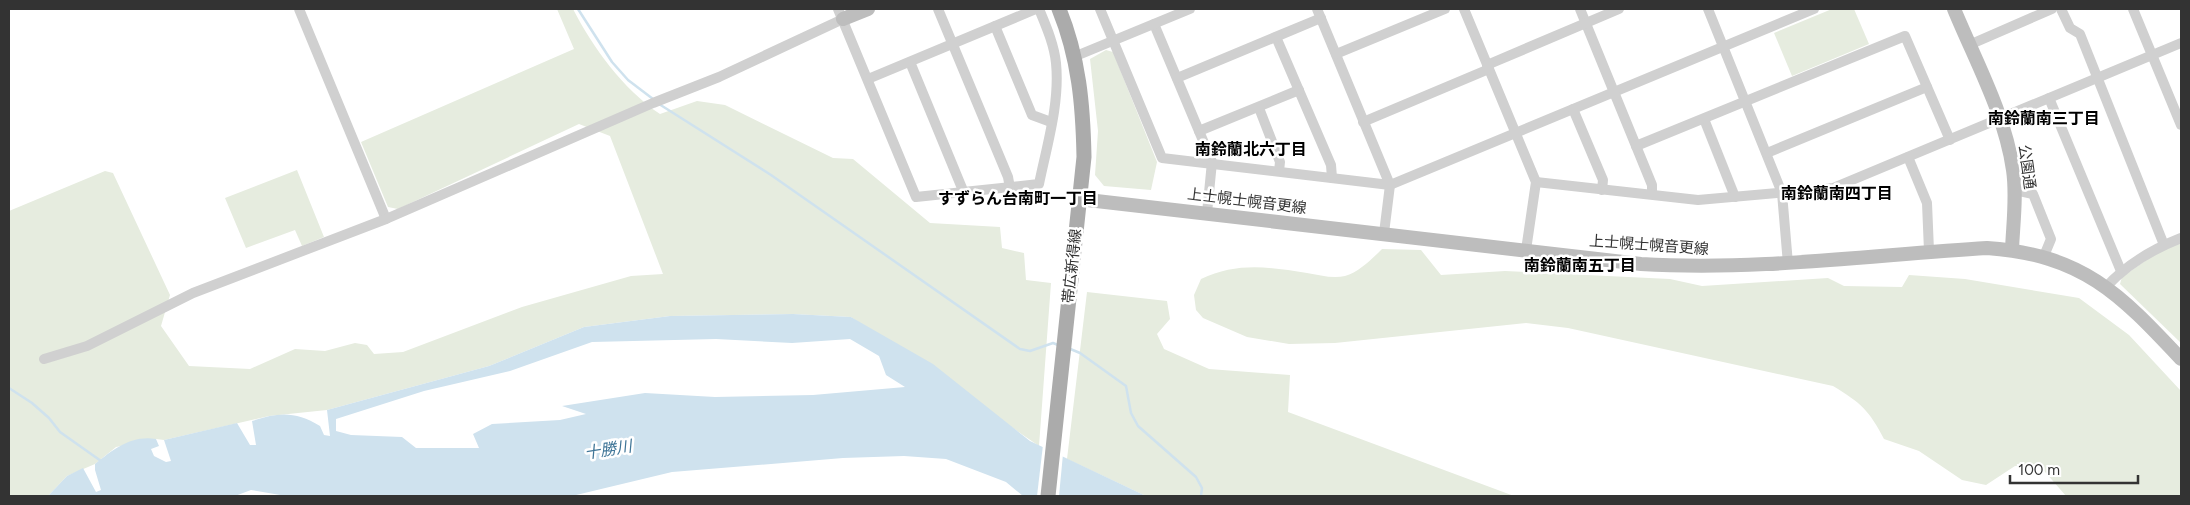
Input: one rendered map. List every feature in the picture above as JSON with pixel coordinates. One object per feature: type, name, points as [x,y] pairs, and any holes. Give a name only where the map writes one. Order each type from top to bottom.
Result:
[{"type":"main road","points":[[840,14],[868,9]]},
{"type":"main road","name":"帯広新得線","points":[[1048,496],[1084,157],[1083,104],[1076,56],[1059,9]]},
{"type":"main road","name":"公園通","points":[[1954,9],[2000,118],[2010,150],[2015,190],[2012,250]]},
{"type":"main road","name":"上士幌士幌音更線","points":[[1079,199],[1641,264],[1683,266],[1788,264],[1987,248],[2012,250],[2044,256],[2067,265],[2106,287],[2181,360]]},
{"type":"street","points":[[299,9],[386,219]]},
{"type":"street","points":[[938,9],[1008,177],[1010,188]]},
{"type":"street","points":[[44,359],[87,346],[193,293],[386,219],[652,103],[719,78],[840,14],[916,197],[1039,184],[1056,96],[1056,63],[1052,43],[1038,9],[868,78]]},
{"type":"street","points":[[1100,9],[1162,158],[1212,162],[1390,185],[1814,9]]},
{"type":"street","points":[[1076,56],[1190,9]]},
{"type":"street","points":[[1336,54],[1445,9]]},
{"type":"street","points":[[1464,9],[1536,182],[1526,250]]},
{"type":"street","points":[[1580,9],[1652,185],[1652,194]]},
{"type":"street","points":[[1363,122],[1619,9]]},
{"type":"street","points":[[1708,9],[1768,153],[1782,193],[1788,264]]},
{"type":"street","points":[[1969,45],[2052,9]]},
{"type":"street","points":[[2061,9],[2070,28],[2080,34],[2164,245]]},
{"type":"street","points":[[2132,9],[2181,125]]},
{"type":"street","points":[[1177,78],[1276,37],[1319,13],[1390,185],[1384,233]]},
{"type":"street","points":[[1154,24],[1212,162],[1207,213]]},
{"type":"street","points":[[995,26],[1032,116],[1051,122]]},
{"type":"street","points":[[1636,146],[1905,36],[1950,140]]},
{"type":"street","points":[[1276,37],[1331,166],[1332,178]]},
{"type":"street","points":[[1536,182],[1698,200],[1833,188],[2181,43]]},
{"type":"street","points":[[910,62],[964,192]]},
{"type":"street","points":[[1768,153],[1927,87]]},
{"type":"street","points":[[1200,131],[1299,90]]},
{"type":"street","points":[[2049,98],[2121,271]]},
{"type":"street","points":[[1258,108],[1280,162],[1279,171]]},
{"type":"street","points":[[1573,109],[1603,180],[1602,190]]},
{"type":"street","points":[[1704,118],[1735,196]]},
{"type":"street","points":[[1908,158],[1927,203],[1929,252]]},
{"type":"street","points":[[2015,190],[2033,194],[2051,239],[2044,256]]},
{"type":"street","points":[[2106,287],[2121,271],[2164,245],[2181,238]]},
{"type":"shaded area","points":[[557,9],[573,9],[610,67],[634,93],[660,114],[697,101],[725,105],[833,158],[853,159],[930,223],[1000,227],[1002,248],[1024,253],[1026,280],[1051,283],[1039,446],[851,317],[793,314],[670,316],[584,327],[489,366],[327,410],[269,416],[164,440],[156,439],[116,447],[95,464],[67,476],[48,496],[9,496],[9,211],[105,171],[113,173],[170,295],[161,326],[189,366],[250,369],[295,349],[325,351],[355,343],[367,345],[374,354],[403,352],[522,307],[631,276],[663,274],[610,136],[579,124],[398,209],[388,207],[361,142],[574,49]]},
{"type":"shaded area","points":[[1832,9],[1854,9],[1869,44],[1792,76],[1774,33]]},
{"type":"shaded area","points":[[1106,50],[1113,52],[1157,162],[1151,190],[1104,186],[1095,175],[1098,131],[1090,59]]},
{"type":"shaded area","points":[[297,170],[324,237],[302,246],[295,230],[246,248],[225,198]]},
{"type":"shaded area","points":[[2181,242],[2181,343],[2120,284],[2122,277],[2161,250]]},
{"type":"shaded area","points":[[1382,249],[1421,250],[1441,275],[1505,271],[1670,279],[1702,286],[1828,278],[1844,286],[1902,287],[1909,275],[1965,279],[2079,298],[2129,335],[2181,391],[2181,496],[2066,496],[2039,465],[2015,466],[1986,485],[1962,480],[1919,451],[1884,439],[1869,414],[1851,397],[1833,386],[1568,328],[1526,323],[1335,343],[1289,344],[1247,337],[1203,318],[1196,310],[1194,295],[1201,279],[1214,274],[1227,270],[1253,267],[1340,277],[1360,268]]},
{"type":"shaded area","points":[[1087,292],[1167,301],[1170,319],[1157,334],[1164,349],[1209,369],[1290,375],[1288,412],[1514,496],[1146,496],[1067,459]]},
{"type":"water","name":"十勝川","points":[[793,314],[851,317],[933,364],[1030,441],[1146,496],[1023,496],[1006,482],[946,459],[904,456],[843,458],[672,472],[572,496],[286,496],[251,490],[235,496],[48,496],[67,476],[83,468],[96,492],[101,490],[95,464],[116,448],[131,441],[147,438],[156,439],[159,446],[151,449],[154,456],[166,462],[171,461],[164,440],[237,423],[250,445],[256,445],[252,421],[287,414],[311,421],[320,426],[324,435],[330,436],[327,410],[489,366],[584,327],[670,316]],"holes":[[[716,339],[792,343],[850,339],[879,356],[886,375],[905,387],[813,395],[715,397],[645,393],[562,406],[586,414],[560,420],[492,424],[473,434],[479,448],[416,448],[402,437],[351,435],[336,431],[336,419],[424,391],[510,371],[592,342]]]},
{"type":"pier","points":[[1043,445],[1063,454],[1059,496],[1037,496]]},
{"type":"waterway","points":[[578,9],[612,62],[628,80],[653,99]]},
{"type":"waterway","points":[[659,104],[771,175],[1020,349],[1030,351],[1053,343],[1058,345]]},
{"type":"waterway","points":[[1068,348],[1080,353],[1126,386],[1131,413],[1138,426],[1196,477],[1202,488],[1201,496]]},
{"type":"waterway","points":[[9,388],[32,403],[49,418],[60,432],[101,461]]},
{"type":"district","name":"南鈴蘭南三丁目","points":[[2044,118]]},
{"type":"district","name":"南鈴蘭北六丁目","points":[[1251,149]]},
{"type":"district","name":"南鈴蘭南四丁目","points":[[1837,193]]},
{"type":"district","name":"すずらん台南町一丁目","points":[[1018,198]]},
{"type":"district","name":"南鈴蘭南五丁目","points":[[1580,265]]}]
